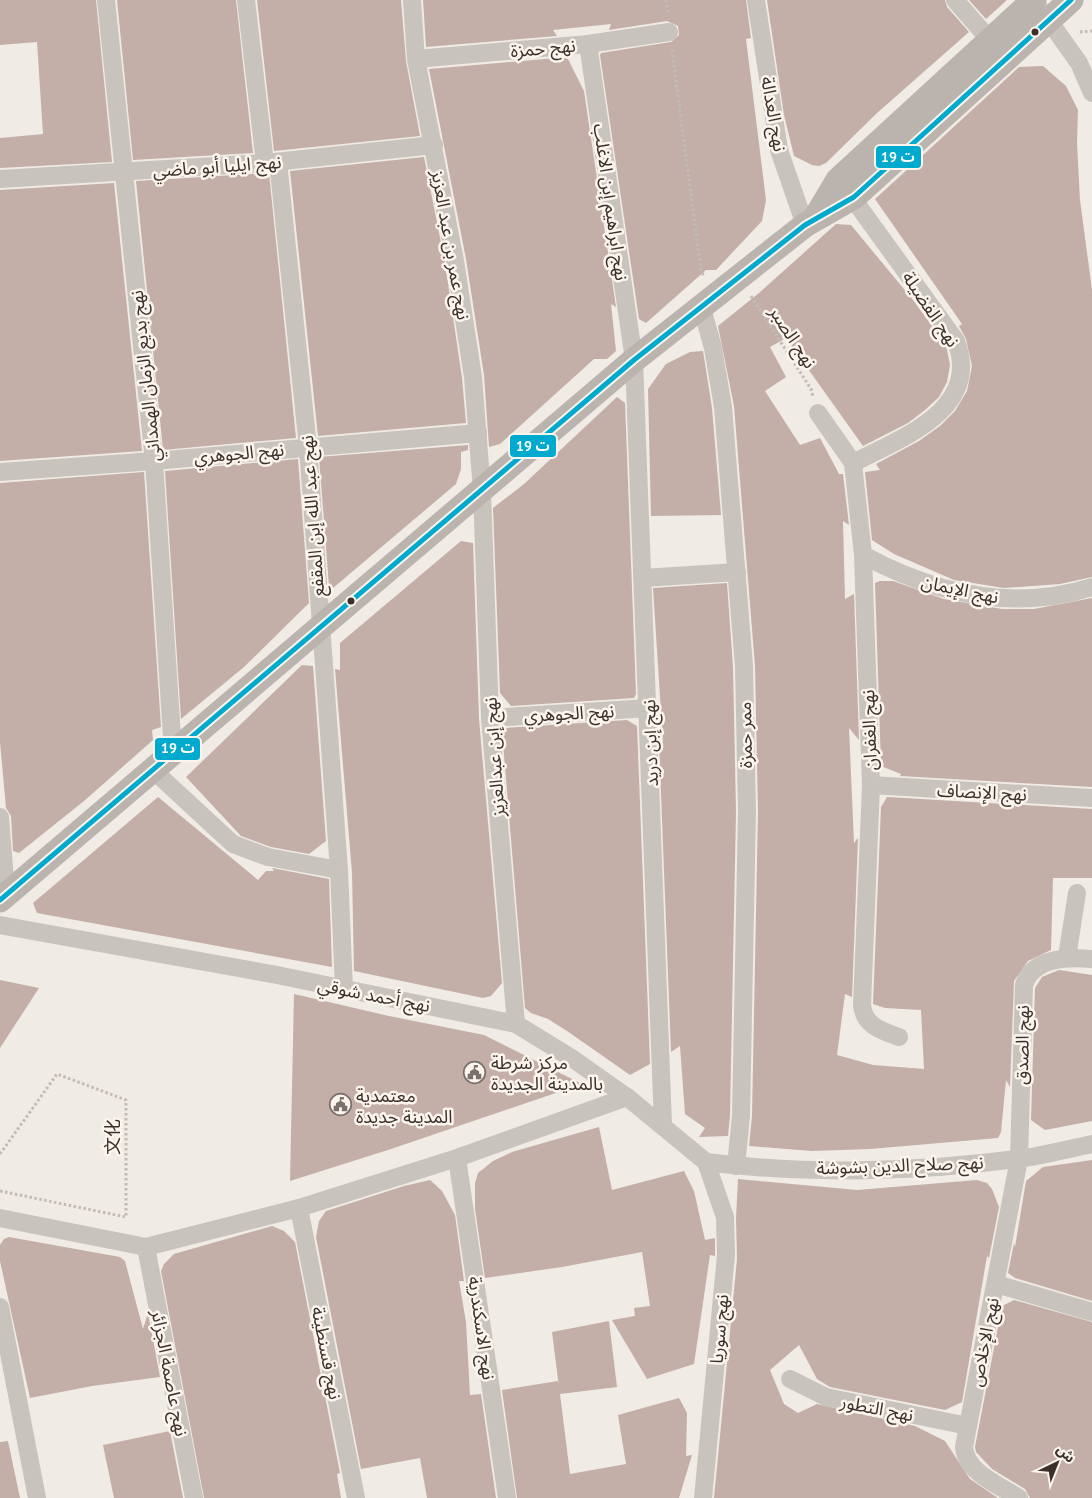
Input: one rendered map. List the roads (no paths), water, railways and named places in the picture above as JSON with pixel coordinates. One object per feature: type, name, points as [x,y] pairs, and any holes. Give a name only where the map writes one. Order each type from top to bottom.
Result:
[{"type":"main road","points":[[3,897],[320,630],[634,360],[810,222],[846,188],[989,39],[1033,0]]},
{"type":"main road","points":[[846,188],[1071,0]]},
{"type":"street","name":"نهج بديع الزمان الهمداني","points":[[106,0],[154,461],[173,752]]},
{"type":"street","name":"نهج عبد الله إبن المقفع","points":[[246,0],[272,163],[308,447],[339,870],[344,990]]},
{"type":"street","name":"نهج عمر بن عبد العزيز","points":[[412,0],[416,59],[434,145],[464,313],[473,377],[482,490]]},
{"type":"street","name":"نهج العدالة","points":[[756,0],[779,150],[810,222]]},
{"type":"street","points":[[955,0],[989,39]]},
{"type":"street","points":[[1033,0],[1049,19],[1079,63],[1092,93]]},
{"type":"street","name":"نهج حمزة","points":[[416,59],[588,44],[669,32]]},
{"type":"street","name":"نهج ابراهيم إبن الاغلب","points":[[588,44],[634,360]]},
{"type":"street","name":"نهج ايليا أبو ماضي","points":[[0,180],[272,163],[434,145]]},
{"type":"street","name":"نهج الفضيلة","points":[[846,188],[956,341],[961,354],[962,368],[955,393],[949,403],[936,417],[908,435],[853,462]]},
{"type":"street","name":"ممر حمزة","points":[[708,303],[723,408],[744,666],[747,811],[741,1116],[736,1166]]},
{"type":"street","name":"نهج إبن دريد","points":[[634,360],[649,708],[663,1125]]},
{"type":"street","name":"نهج الغفران","points":[[818,413],[853,462],[863,555],[871,785],[862,1005],[864,1015],[872,1025],[899,1038]]},
{"type":"street","name":"نهج الجوهري","points":[[0,472],[154,461],[478,433]]},
{"type":"street","name":"نهج إبن عبدالعزيز","points":[[482,490],[490,718],[516,1024]]},
{"type":"street","name":"نهج الإيمان","points":[[863,555],[902,574],[929,584],[956,592],[998,599],[1037,598],[1092,587]]},
{"type":"street","points":[[643,578],[737,572]]},
{"type":"street","name":"نهج الجوهري","points":[[490,718],[649,708]]},
{"type":"street","points":[[154,771],[233,844],[268,857],[339,870]]},
{"type":"street","name":"نهج الإنصاف","points":[[871,785],[1092,798]]},
{"type":"street","points":[[0,817],[3,897]]},
{"type":"street","points":[[1067,956],[1077,893]]},
{"type":"street","name":"نهج أحمد شوقي","points":[[0,925],[516,1024],[574,1059],[627,1097],[706,1162]]},
{"type":"street","name":"نهج الصدق","points":[[1019,1159],[1024,985],[1030,974],[1039,966],[1067,956],[1092,959]]},
{"type":"street","points":[[0,1218],[146,1247],[299,1208],[457,1158],[627,1097]]},
{"type":"street","name":"نهج صلاح الدين بشوشة","points":[[706,1162],[736,1166],[882,1169],[1019,1159],[1092,1144]]},
{"type":"street","name":"نهج الاسكندرية","points":[[457,1158],[507,1498]]},
{"type":"street","name":"نهج الإخلاص","points":[[1019,1159],[964,1452],[972,1467],[1020,1498]]},
{"type":"street","name":"نهج سوريا","points":[[703,1498],[726,1255],[724,1217],[706,1162]]},
{"type":"street","name":"نهج قسنطينة","points":[[299,1208],[356,1498]]},
{"type":"street","name":"نهج عاصمة الجزائر","points":[[146,1247],[194,1498]]},
{"type":"street","points":[[996,1284],[1092,1312]]},
{"type":"street","points":[[0,1307],[37,1498]]},
{"type":"street","name":"نهج التطور","points":[[790,1379],[826,1397],[968,1426]]},
{"type":"place","name":"مركز شرطة بالمدينة الجديدة","points":[[475,1072]]},
{"type":"place","name":"معتمدية المدينة جديدة","points":[[340,1105]]}]
